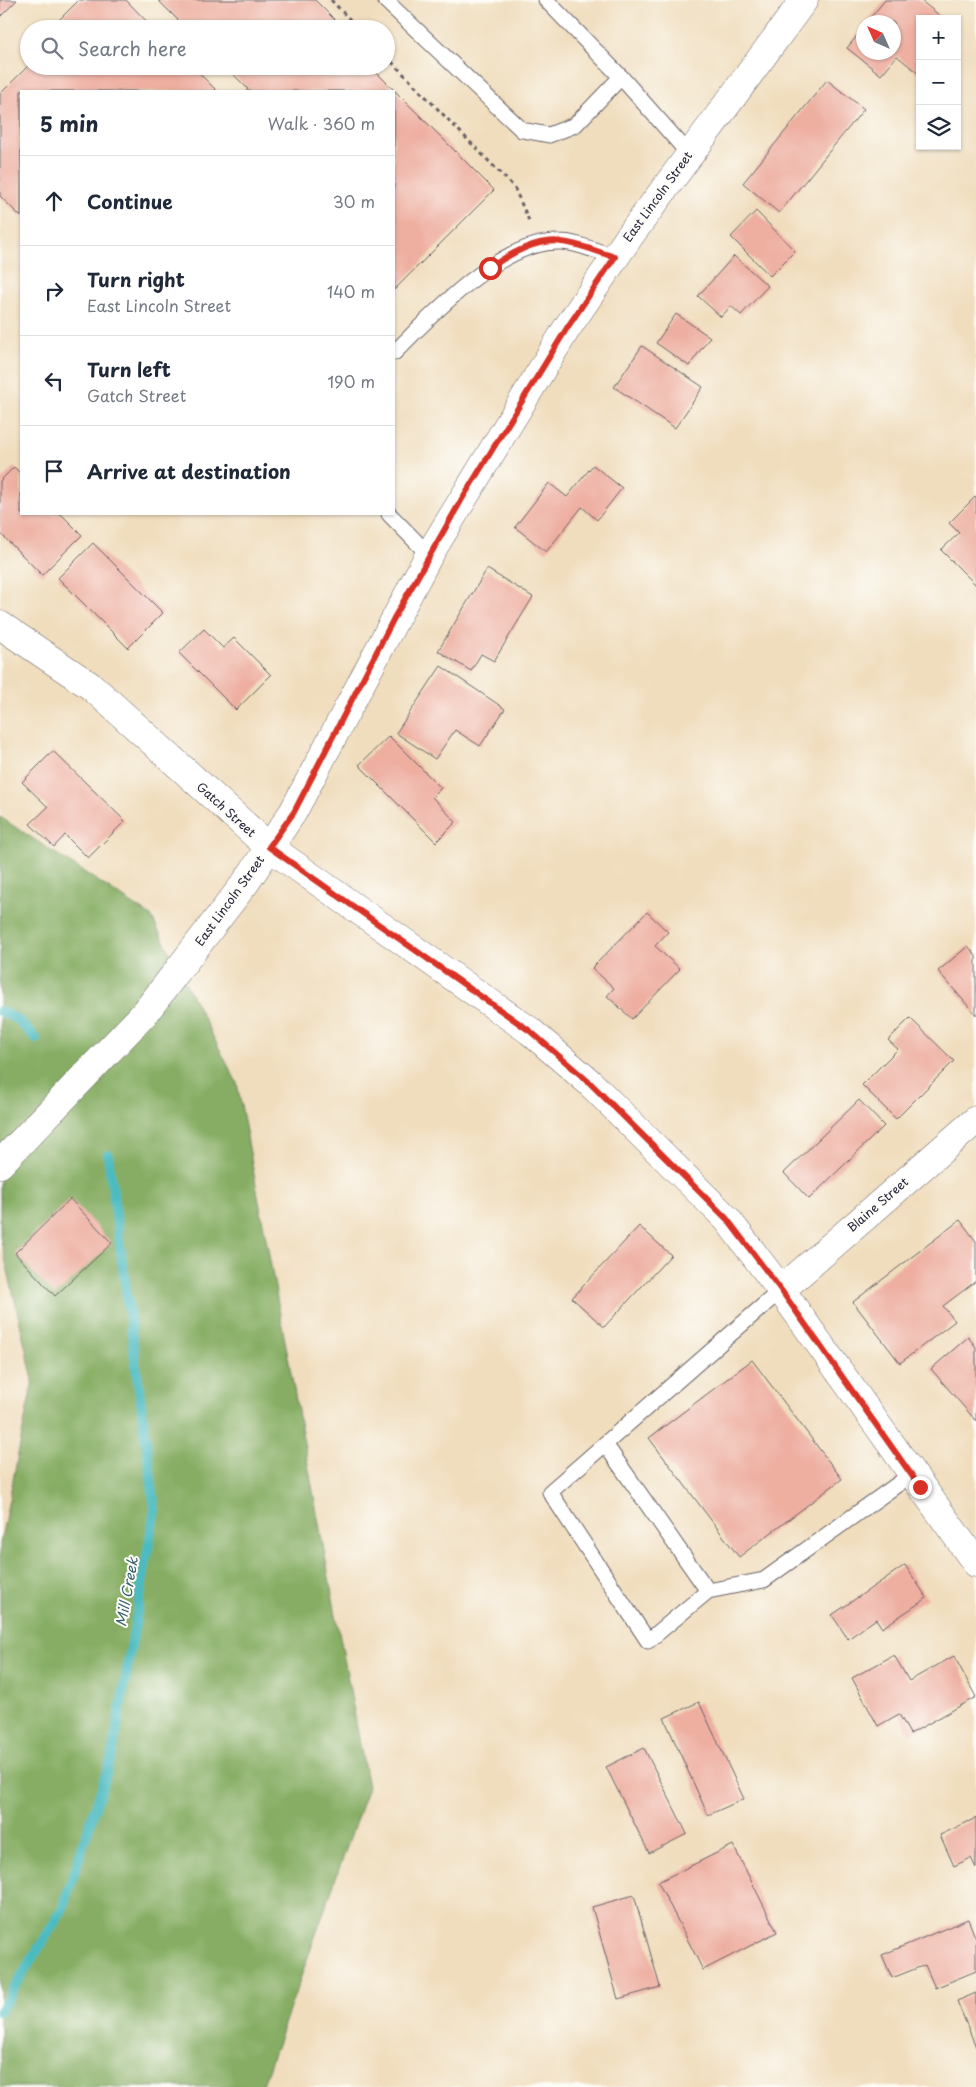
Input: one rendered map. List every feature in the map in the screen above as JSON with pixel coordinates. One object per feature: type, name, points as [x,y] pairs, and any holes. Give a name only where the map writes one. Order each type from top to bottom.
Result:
[{"type":"street","name":"East Lincoln Street","points":[[0,1164],[164,992],[294,812],[429,555],[567,328],[615,257],[804,0]]},
{"type":"street","name":"Gatch Street","points":[[0,624],[92,687],[269,847],[530,1031],[590,1083],[719,1211],[781,1290],[976,1563]]},
{"type":"street","name":"Blaine Street","points":[[781,1290],[976,1120]]},
{"type":"lane","points":[[385,0],[522,130],[549,135],[575,125],[621,76]]},
{"type":"lane","points":[[546,0],[621,76],[690,154]]},
{"type":"lane","points":[[395,352],[447,300],[504,258],[539,243],[561,241],[615,257]]},
{"type":"lane","points":[[390,515],[429,555]]},
{"type":"lane","points":[[781,1290],[550,1492],[648,1642],[708,1591],[764,1580],[912,1474]]},
{"type":"lane","points":[[605,1444],[708,1591]]},
{"type":"path","points":[[331,0],[350,20]]},
{"type":"path","points":[[395,65],[514,187],[539,243]]},
{"type":"green space","points":[[0,817],[151,916],[237,1083],[368,1787],[262,2087],[0,2087],[0,1544],[33,1380],[0,1236]]},
{"type":"building","points":[[0,0],[17,0],[0,17]]},
{"type":"building","points":[[79,0],[126,0],[145,20],[59,20]]},
{"type":"building","points":[[158,0],[315,0],[335,20],[178,20]]},
{"type":"building","points":[[885,0],[920,0],[939,15],[916,15],[916,71],[901,59],[901,15],[873,15]]},
{"type":"building","points":[[856,37],[856,55],[847,48]]},
{"type":"building","points":[[862,60],[894,60],[881,75]]},
{"type":"building","points":[[20,74],[201,75],[216,90],[20,90],[20,216],[0,196],[0,94]]},
{"type":"building","points":[[234,75],[379,75],[394,90],[247,90]]},
{"type":"building","points":[[827,80],[864,109],[779,213],[743,183]]},
{"type":"building","points":[[395,91],[494,190],[395,289]]},
{"type":"building","points":[[756,211],[795,251],[770,276],[731,237]]},
{"type":"building","points":[[734,256],[768,286],[741,315],[731,306],[721,317],[698,296]]},
{"type":"building","points":[[676,314],[710,337],[689,366],[656,343]]},
{"type":"building","points":[[642,346],[703,387],[675,428],[614,387]]},
{"type":"building","points":[[593,465],[622,488],[597,520],[582,507],[546,552],[515,527],[549,483],[567,497]]},
{"type":"building","points":[[14,467],[20,473],[20,515],[62,515],[82,535],[42,575],[0,533],[0,481]]},
{"type":"building","points":[[976,496],[976,585],[941,550],[959,533],[949,523]]},
{"type":"building","points":[[93,543],[163,613],[128,648],[58,578]]},
{"type":"building","points":[[487,569],[533,597],[494,661],[481,654],[471,671],[438,651]]},
{"type":"building","points":[[204,629],[223,648],[234,638],[271,675],[236,710],[179,653]]},
{"type":"building","points":[[441,666],[505,709],[480,746],[455,730],[435,759],[396,733]]},
{"type":"building","points":[[389,736],[441,788],[432,797],[456,822],[436,842],[359,765]]},
{"type":"building","points":[[53,751],[125,821],[88,858],[65,835],[54,847],[30,824],[48,807],[22,782]]},
{"type":"building","points":[[647,912],[668,932],[655,946],[680,969],[632,1019],[607,996],[614,988],[592,968]]},
{"type":"building","points":[[968,946],[976,956],[976,1015],[938,971]]},
{"type":"building","points":[[910,1018],[954,1061],[896,1119],[862,1085],[898,1049],[888,1040]]},
{"type":"building","points":[[859,1100],[884,1126],[809,1199],[784,1173]]},
{"type":"building","points":[[70,1199],[112,1243],[55,1296],[15,1253]]},
{"type":"building","points":[[960,1220],[976,1241],[976,1281],[943,1306],[955,1321],[900,1363],[853,1302]]},
{"type":"building","points":[[639,1226],[671,1255],[604,1327],[572,1298]]},
{"type":"building","points":[[968,1337],[976,1347],[976,1421],[931,1369]]},
{"type":"building","points":[[752,1360],[842,1479],[739,1557],[649,1438]]},
{"type":"building","points":[[905,1565],[927,1598],[882,1628],[876,1619],[848,1639],[832,1615]]},
{"type":"building","points":[[894,1655],[909,1681],[954,1656],[976,1697],[910,1734],[899,1714],[878,1726],[852,1678]]},
{"type":"building","points":[[699,1702],[744,1799],[708,1815],[664,1718]]},
{"type":"building","points":[[644,1748],[687,1834],[649,1853],[606,1767]]},
{"type":"building","points":[[976,1818],[976,1868],[971,1858],[954,1866],[940,1835]]},
{"type":"building","points":[[733,1845],[777,1932],[703,1970],[658,1882]]},
{"type":"building","points":[[634,1895],[660,1987],[618,1999],[592,1907]]},
{"type":"building","points":[[968,1919],[976,1939],[976,1971],[935,1988],[925,1965],[892,1978],[882,1955]]},
{"type":"building","points":[[976,1993],[976,2047],[957,2001]]},
{"type":"waterway","name":"Mill Creek","points":[[0,1011],[18,1020],[36,1039]]},
{"type":"waterway","name":"Mill Creek","points":[[0,2011],[62,1910],[112,1756],[155,1509],[108,1155]]},
{"type":"route","points":[[490,268],[504,258],[539,243],[561,241],[615,257],[567,328],[429,555],[394,618],[294,812],[269,847],[530,1031],[590,1083],[727,1219],[781,1290],[920,1487]]}]
